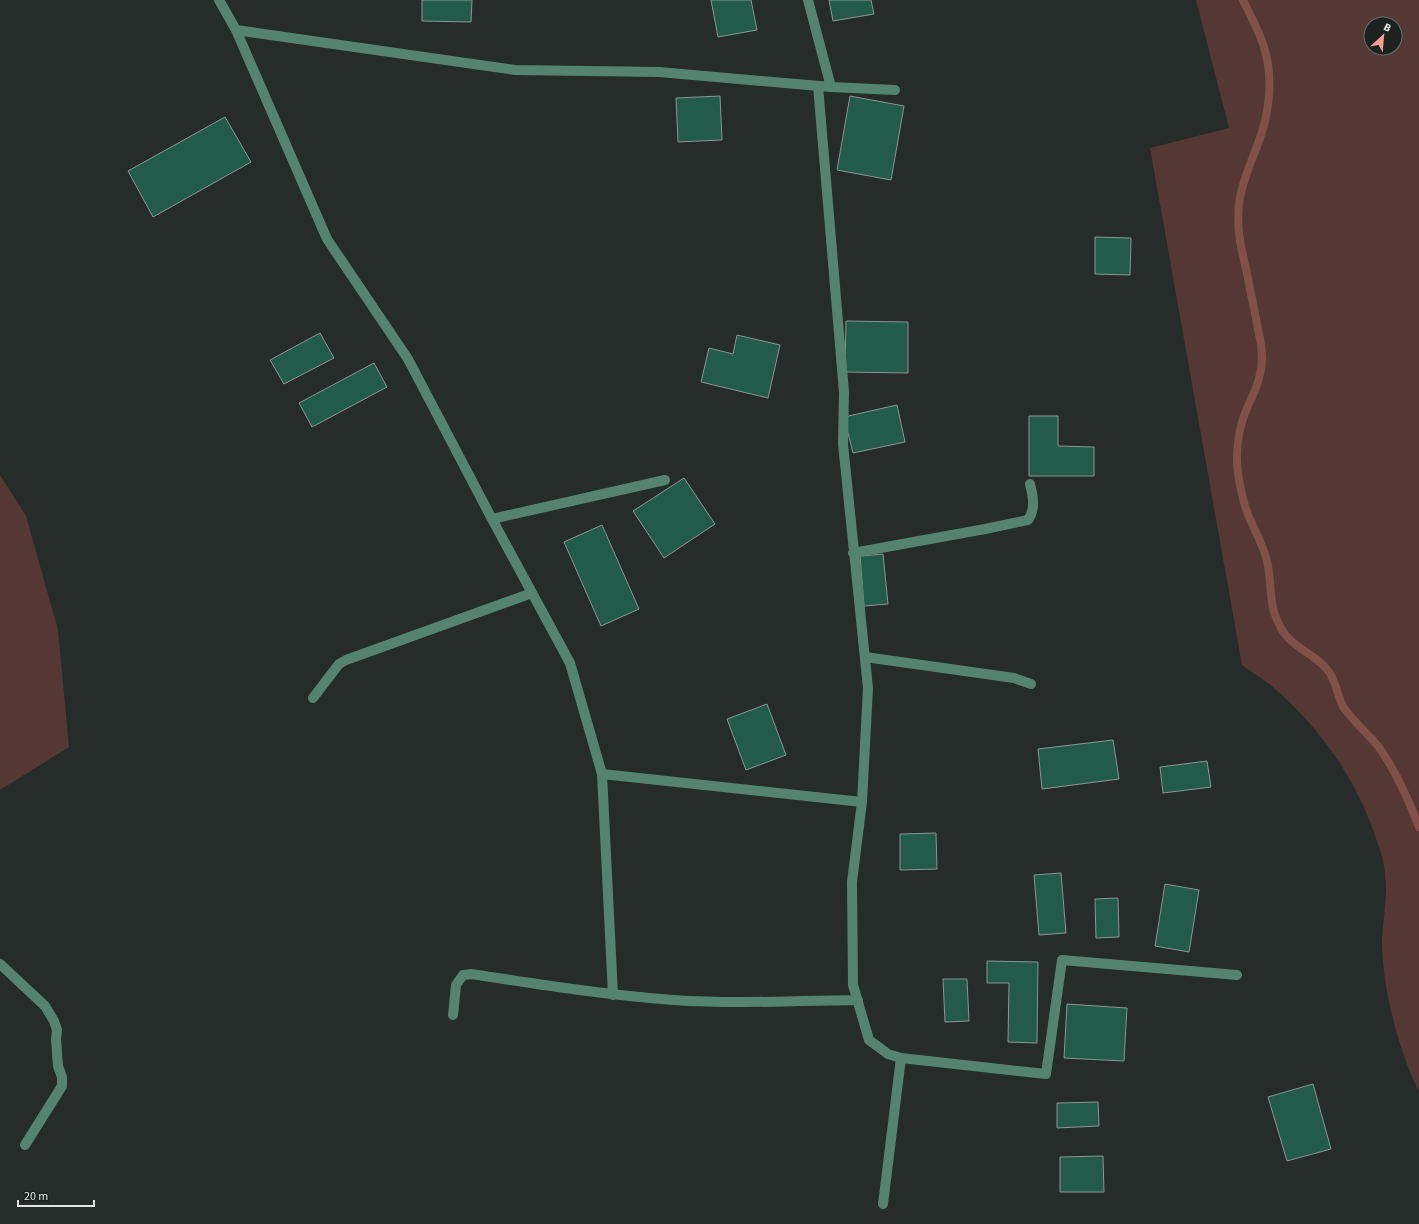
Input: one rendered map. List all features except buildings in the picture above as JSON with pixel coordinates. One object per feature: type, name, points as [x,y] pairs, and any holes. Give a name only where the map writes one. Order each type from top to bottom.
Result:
[{"type":"street","points":[[219,0],[236,30],[327,239],[408,359],[570,663],[602,774],[613,995]]},
{"type":"street","points":[[808,0],[831,88]]},
{"type":"street","points":[[236,30],[515,70],[659,72],[831,88],[894,90]]},
{"type":"street","points":[[818,86],[844,392],[843,444],[868,688],[862,802],[852,882],[853,985],[869,1040],[888,1054],[900,1058],[1046,1074],[1062,960],[1237,975]]},
{"type":"street","points":[[492,519],[665,480]]},
{"type":"street","points":[[853,553],[985,530],[1028,520],[1032,514],[1034,498],[1030,484]]},
{"type":"street","points":[[313,698],[339,664],[343,662],[532,593]]},
{"type":"street","points":[[865,657],[1014,678],[1031,684]]},
{"type":"street","points":[[602,774],[862,802]]},
{"type":"street","points":[[0,964],[45,1006],[57,1030],[56,1039],[58,1066],[62,1077],[62,1086],[25,1145]]},
{"type":"street","points":[[453,1015],[456,985],[463,974],[613,995],[674,1000],[754,1002],[858,1000]]},
{"type":"street","points":[[883,1204],[900,1058]]},
{"type":"shaded area","points":[[1196,0],[1419,0],[1419,1092],[1404,1057],[1388,997],[1382,940],[1386,882],[1382,856],[1372,827],[1354,786],[1330,749],[1316,731],[1302,714],[1286,699],[1269,684],[1242,665],[1150,148],[1229,128]]},
{"type":"shaded area","points":[[0,475],[26,516],[58,630],[69,747],[0,790]]},
{"type":"waterway","points":[[1243,0],[1263,44],[1269,69],[1268,108],[1261,134],[1240,195],[1238,214],[1240,241],[1261,344],[1262,359],[1258,383],[1244,415],[1238,439],[1237,465],[1243,501],[1267,561],[1272,603],[1281,628],[1291,641],[1318,660],[1332,676],[1344,708],[1378,746],[1396,775],[1419,827]]}]
